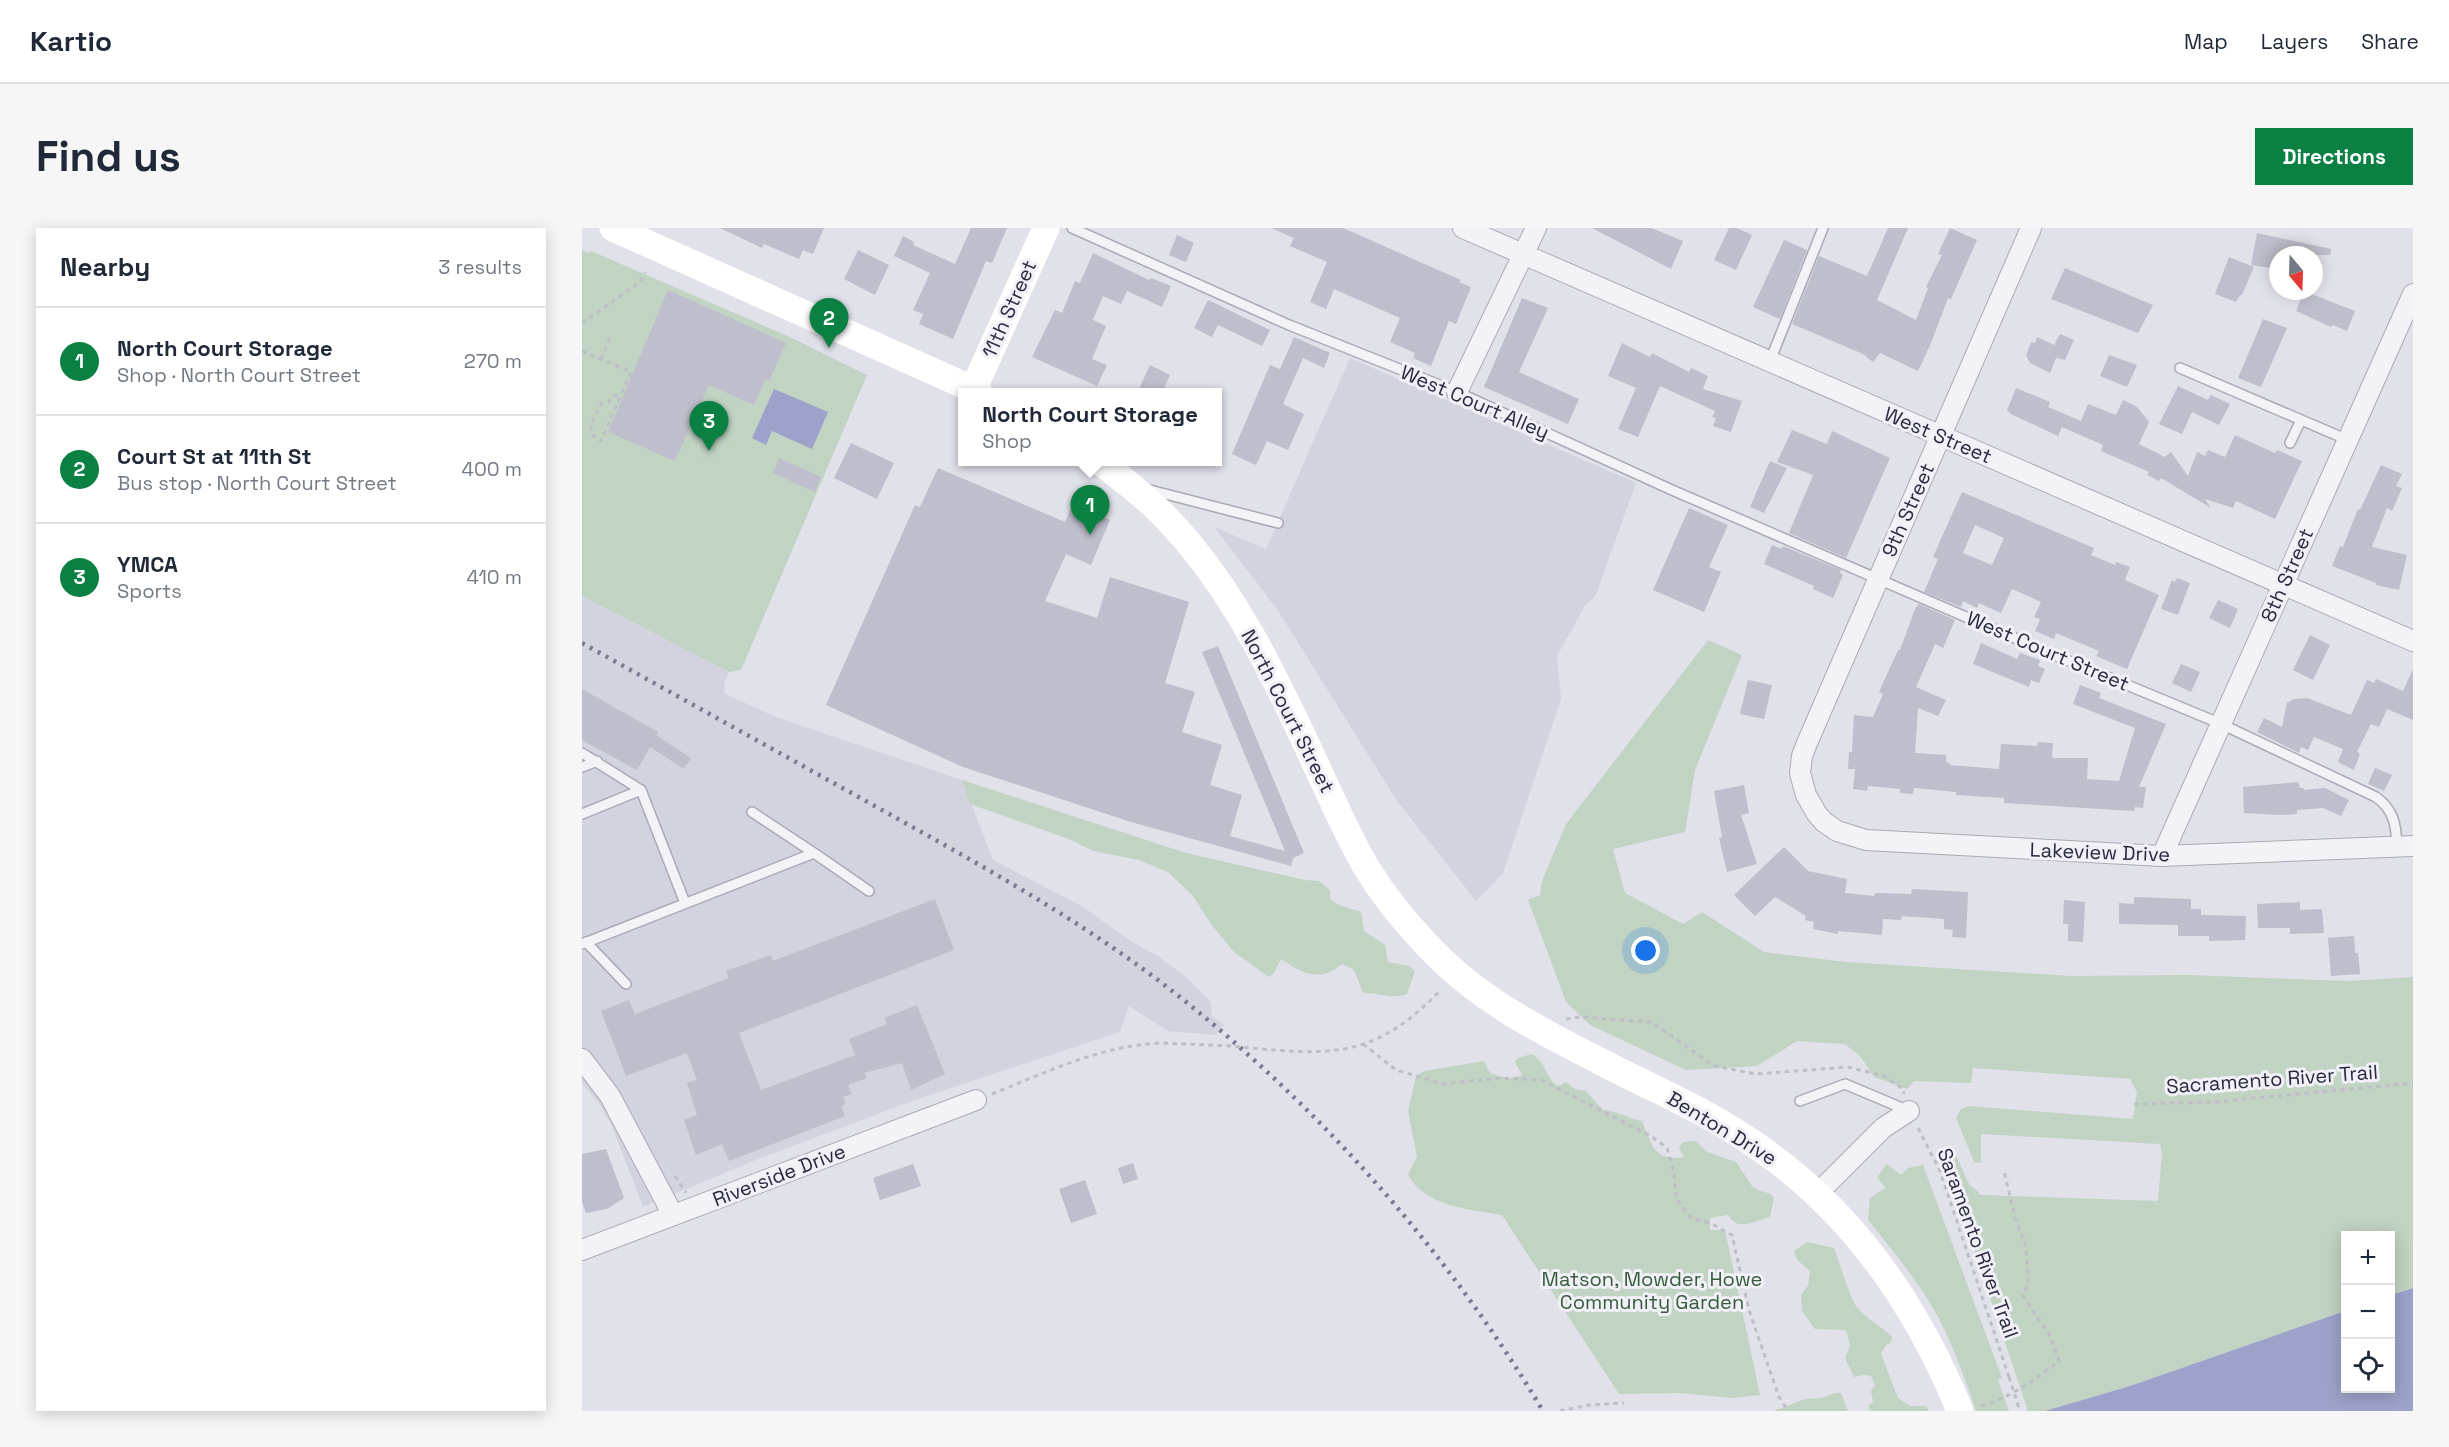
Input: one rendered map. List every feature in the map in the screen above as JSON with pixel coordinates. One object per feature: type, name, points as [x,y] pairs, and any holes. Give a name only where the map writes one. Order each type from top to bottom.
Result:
[{"type":"street","points":[[613,228],[969,388]]},
{"type":"street","name":"11th Street","points":[[977,388],[1046,228]]},
{"type":"street","name":"West Street","points":[[1463,228],[2413,641]]},
{"type":"street","points":[[1457,392],[1536,228]]},
{"type":"street","name":"9th Street","points":[[1806,795],[1800,773],[1802,756],[2031,228]]},
{"type":"street","name":"8th Street","points":[[2162,855],[2219,723],[2412,296]]},
{"type":"street","name":"North Court Street","points":[[1106,466],[1153,505],[1178,531],[1216,579],[1258,647],[1366,867],[1392,905],[1429,948],[1449,983]]},
{"type":"street","name":"Lakeview Drive","points":[[1806,795],[1824,822],[1851,837],[1866,840],[2162,855],[2405,846]]},
{"type":"street","name":"Benton Drive","points":[[1449,983],[1719,1122],[1763,1150],[1817,1194],[1855,1233],[1890,1277],[1925,1335],[1948,1381],[1968,1409]]},
{"type":"street","points":[[582,1059],[589,1076],[610,1096],[673,1215]]},
{"type":"street","name":"Riverside Drive","points":[[582,1250],[982,1098]]},
{"type":"street","points":[[1817,1194],[1883,1128],[1909,1111]]},
{"type":"lane","name":"West Court Alley","points":[[1072,228],[1289,326],[1457,392],[1672,489],[1878,577]]},
{"type":"lane","points":[[1770,361],[1823,228]]},
{"type":"lane","points":[[2180,368],[2348,440]]},
{"type":"lane","points":[[2290,443],[2301,420]]},
{"type":"lane","points":[[1128,484],[1278,522]]},
{"type":"lane","name":"West Court Street","points":[[1878,577],[2040,649],[2219,723],[2376,797],[2392,814],[2405,846]]},
{"type":"lane","points":[[582,753],[641,790],[685,903]]},
{"type":"lane","points":[[582,767],[597,761]]},
{"type":"lane","points":[[582,814],[641,790]]},
{"type":"lane","points":[[752,812],[868,891]]},
{"type":"lane","points":[[626,984],[584,943],[814,853]]},
{"type":"lane","points":[[1800,1101],[1845,1084],[1909,1111]]},
{"type":"path","points":[[582,323],[640,282],[645,272]]},
{"type":"path","points":[[601,359],[611,335]]},
{"type":"path","points":[[582,351],[631,372],[601,441],[591,434],[591,424],[601,404],[608,403],[615,395],[620,397]]},
{"type":"path","points":[[982,1098],[1089,1056],[1139,1044],[1162,1043],[1316,1051],[1344,1049],[1363,1044],[1400,1026],[1418,1014],[1449,983]]},
{"type":"path","name":"Saramento River Trail","points":[[1562,1020],[1580,1017],[1652,1022],[1714,1066],[1756,1074],[1848,1067],[1884,1076],[1903,1089],[1909,1111],[1940,1171],[2020,1411]]},
{"type":"path","points":[[1363,1044],[1396,1070],[1443,1084],[1501,1078],[1541,1080],[1651,1136],[1667,1148],[1674,1172],[1676,1198],[1690,1217],[1714,1225],[1732,1235],[1749,1310],[1763,1356],[1780,1401],[1788,1411]]},
{"type":"path","name":"Sacramento River Trail","points":[[2134,1104],[2214,1102],[2413,1083]]},
{"type":"path","points":[[671,1171],[690,1198]]},
{"type":"path","points":[[1968,1409],[1998,1401],[2032,1382],[2059,1361],[2050,1336],[2024,1296],[2028,1284],[2026,1246],[2015,1218],[2004,1171]]},
{"type":"path","points":[[1560,1411],[1589,1405],[1624,1403]]},
{"type":"shaded area","points":[[1350,358],[1636,483],[1594,598],[1586,604],[1557,656],[1561,699],[1503,873],[1476,901],[1397,801],[1277,609],[1214,527],[1266,549]]},
{"type":"shaded area","points":[[582,596],[729,672],[724,684],[725,694],[776,717],[962,780],[993,860],[1082,906],[1129,940],[1159,957],[1186,977],[1210,1001],[1212,1016],[1224,1025],[1215,1035],[1168,1031],[1129,1006],[1120,1032],[912,1101],[758,1159],[643,1207],[612,1126],[600,1105],[582,1083]]},
{"type":"green space","points":[[582,250],[588,253],[591,251],[790,337],[867,375],[741,670],[729,672],[582,596]]},
{"type":"green space","points":[[1708,640],[1742,655],[1695,770],[1685,832],[1613,849],[1625,893],[1683,924],[1702,912],[1764,952],[1846,962],[2071,976],[2188,975],[2349,981],[2413,977],[2413,1288],[2395,1294],[2395,1231],[2341,1231],[2341,1312],[2130,1386],[2045,1411],[2028,1411],[1941,1151],[1952,1147],[1970,1186],[1980,1195],[2158,1201],[2162,1153],[2160,1144],[1981,1134],[1981,1163],[1974,1162],[1956,1118],[1961,1109],[1969,1106],[2133,1119],[2137,1092],[2130,1079],[1973,1068],[1971,1083],[1914,1081],[1907,1089],[1874,1077],[1861,1057],[1845,1044],[1797,1041],[1757,1066],[1686,1070],[1590,1025],[1566,1002],[1528,900],[1540,895],[1542,881],[1566,824]]},
{"type":"green space","points":[[962,780],[1186,853],[1305,880],[1319,881],[1330,890],[1330,899],[1333,902],[1361,912],[1364,931],[1385,945],[1388,962],[1409,966],[1415,971],[1407,994],[1390,996],[1363,993],[1354,970],[1342,964],[1334,970],[1319,975],[1304,972],[1281,959],[1269,977],[1234,952],[1211,924],[1193,896],[1168,872],[1139,860],[1093,851],[1069,839],[970,804]]},
{"type":"green space","name":"Matson, Mowder, Howe Community Garden","points":[[1532,1054],[1541,1062],[1558,1086],[1566,1082],[1575,1089],[1586,1091],[1603,1110],[1642,1121],[1655,1150],[1660,1154],[1674,1158],[1684,1157],[1679,1148],[1683,1142],[1696,1141],[1707,1152],[1736,1162],[1752,1186],[1771,1194],[1774,1198],[1770,1217],[1748,1224],[1737,1223],[1728,1215],[1710,1218],[1710,1230],[1725,1230],[1760,1395],[1732,1398],[1680,1393],[1619,1394],[1502,1215],[1449,1205],[1436,1200],[1415,1185],[1408,1174],[1417,1157],[1408,1111],[1416,1076],[1424,1071],[1484,1061],[1490,1073],[1509,1079],[1522,1075],[1515,1062],[1518,1058]]},
{"type":"green space","points":[[1887,1164],[1901,1175],[1908,1168],[1923,1165],[2002,1378],[1998,1380],[2009,1411],[1976,1411],[1954,1351],[1931,1304],[1868,1220],[1870,1198],[1885,1188],[1877,1177]]},
{"type":"green space","points":[[1807,1242],[1834,1248],[1856,1306],[1892,1337],[1891,1343],[1886,1345],[1881,1354],[1898,1398],[1910,1406],[1926,1406],[1929,1411],[1871,1411],[1868,1406],[1873,1402],[1871,1391],[1875,1385],[1871,1376],[1854,1377],[1845,1358],[1850,1346],[1846,1330],[1815,1329],[1802,1311],[1801,1295],[1808,1286],[1810,1271],[1797,1260],[1794,1251]]},
{"type":"green space","points":[[1841,1393],[1848,1411],[1773,1411],[1805,1399],[1821,1398]]},
{"type":"water","points":[[774,389],[828,412],[812,449],[772,431],[766,445],[752,438]]},
{"type":"water","points":[[2413,1288],[2413,1411],[2045,1411],[2130,1386],[2341,1312],[2341,1393],[2395,1393],[2395,1294]]},
{"type":"building","points":[[720,228],[824,228],[813,254],[803,250],[799,259],[764,244],[762,248]]},
{"type":"building","points":[[971,228],[1007,228],[992,263],[986,261],[953,339],[919,324],[923,314],[913,310],[930,273],[894,256],[903,236],[914,242],[913,245],[955,264]]},
{"type":"building","points":[[1271,228],[1343,228],[1461,280],[1459,282],[1471,287],[1456,324],[1449,321],[1431,366],[1413,358],[1415,353],[1390,342],[1400,318],[1334,289],[1326,309],[1310,302],[1327,262],[1290,246],[1294,238]]},
{"type":"building","points":[[1592,228],[1651,228],[1683,241],[1671,269]]},
{"type":"building","points":[[1729,228],[1737,228],[1752,235],[1736,270],[1714,260]]},
{"type":"building","points":[[1888,228],[1908,228],[1877,300],[1916,320],[1928,288],[1926,287],[1942,255],[1938,254],[1950,228],[1977,240],[1951,299],[1948,298],[1918,371],[1880,353],[1873,362],[1863,354],[1792,324],[1819,256],[1867,276]]},
{"type":"building","points":[[2257,233],[2317,246],[2269,246],[2269,268],[2251,265]]},
{"type":"building","points":[[1177,235],[1194,243],[1186,262],[1169,255]]},
{"type":"building","points":[[1784,240],[1807,250],[1780,319],[1753,307]]},
{"type":"building","points":[[2323,247],[2331,249],[2330,255],[2323,255]]},
{"type":"building","points":[[858,250],[889,265],[875,295],[844,279]]},
{"type":"building","points":[[1093,253],[1149,280],[1151,278],[1171,286],[1162,307],[1127,291],[1121,304],[1103,296],[1093,320],[1106,326],[1092,359],[1107,365],[1097,386],[1032,357],[1055,310],[1062,313],[1075,281],[1080,283]]},
{"type":"building","points":[[2229,257],[2254,267],[2242,295],[2236,302],[2215,294]]},
{"type":"building","points":[[2065,268],[2153,305],[2138,333],[2051,299]]},
{"type":"building","points":[[668,290],[786,343],[769,381],[765,380],[754,405],[709,385],[675,461],[608,432]]},
{"type":"building","points":[[1522,298],[1548,308],[1519,372],[1579,399],[1568,424],[1484,387]]},
{"type":"building","points":[[2323,298],[2355,311],[2347,331],[2333,325],[2331,327],[2296,311],[2300,300]]},
{"type":"building","points":[[1208,300],[1270,330],[1262,346],[1218,325],[1212,337],[1194,328]]},
{"type":"building","points":[[2263,319],[2287,328],[2261,387],[2238,378]]},
{"type":"building","points":[[2060,334],[2074,340],[2065,360],[2056,358],[2050,373],[2030,363],[2026,355],[2031,342],[2035,343],[2037,337],[2054,345]]},
{"type":"building","points":[[1294,337],[1330,353],[1324,368],[1303,358],[1283,404],[1304,414],[1288,450],[1267,441],[1256,465],[1232,454],[1270,365],[1280,369]]},
{"type":"building","points":[[1622,343],[1650,357],[1652,353],[1689,372],[1691,368],[1708,376],[1703,389],[1742,401],[1731,432],[1713,426],[1716,418],[1712,417],[1715,411],[1660,386],[1638,437],[1618,429],[1636,388],[1608,376]]},
{"type":"building","points":[[2109,355],[2137,365],[2127,387],[2100,376]]},
{"type":"building","points":[[1150,365],[1170,375],[1164,388],[1139,388]]},
{"type":"building","points":[[2178,386],[2208,400],[2211,395],[2230,404],[2219,425],[2192,412],[2182,434],[2159,424]]},
{"type":"building","points":[[2016,388],[2050,402],[2048,407],[2081,421],[2088,404],[2116,415],[2123,400],[2137,407],[2149,422],[2139,444],[2165,457],[2171,452],[2188,476],[2197,452],[2205,456],[2208,450],[2225,457],[2235,435],[2275,453],[2277,450],[2302,461],[2275,519],[2236,501],[2233,508],[2205,499],[2211,508],[2161,478],[2159,481],[2147,475],[2149,472],[2101,451],[2103,445],[2062,427],[2058,436],[2011,414],[2007,410]]},
{"type":"building","points":[[1792,430],[1827,444],[1832,431],[1890,458],[1846,558],[1789,533],[1813,475],[1777,462]]},
{"type":"building","points":[[851,443],[894,463],[877,499],[834,478]]},
{"type":"building","points":[[779,458],[821,477],[815,492],[773,473]]},
{"type":"building","points":[[1770,461],[1787,468],[1764,513],[1750,507]]},
{"type":"building","points":[[2381,465],[2402,474],[2396,486],[2402,488],[2392,511],[2387,508],[2372,547],[2407,555],[2399,590],[2376,585],[2376,583],[2332,566]]},
{"type":"building","points":[[938,468],[1065,522],[1073,503],[1110,520],[1091,565],[1066,554],[1045,601],[1097,618],[1110,577],[1189,602],[1165,683],[1195,692],[1182,732],[1222,745],[1210,785],[1242,795],[1230,836],[1285,851],[1202,652],[1218,646],[1304,853],[1293,858],[1291,866],[1131,822],[963,767],[826,705],[915,505],[920,507]]},
{"type":"building","points":[[1962,492],[2094,548],[2091,555],[2115,565],[2116,562],[2130,567],[2125,580],[2159,595],[2127,669],[2096,656],[2099,651],[2056,633],[2054,639],[2035,631],[2040,619],[2034,617],[2041,602],[2012,589],[2001,613],[1979,603],[1977,608],[1963,601],[1961,607],[1924,592],[1938,559],[1933,557]],"holes":[[[1975,525],[2004,538],[1992,565],[1963,553]]]},
{"type":"building","points":[[1689,508],[1728,525],[1709,567],[1721,572],[1704,612],[1653,590]]},
{"type":"building","points":[[1772,545],[1782,549],[1783,546],[1841,570],[1840,573],[1843,575],[1833,598],[1813,589],[1814,586],[1764,564]]},
{"type":"building","points":[[2177,578],[2190,583],[2178,615],[2161,609],[2172,580],[2175,582]]},
{"type":"building","points":[[2218,600],[2238,609],[2230,628],[2209,618]]},
{"type":"building","points":[[1919,604],[1955,620],[1943,648],[1935,644],[1916,687],[1946,700],[1938,716],[1918,708],[1915,753],[1946,755],[1946,762],[1950,765],[1999,769],[2001,744],[2037,746],[2038,742],[2053,743],[2052,758],[2088,758],[2087,779],[2119,781],[2135,728],[2073,704],[2080,685],[2101,693],[2099,698],[2166,724],[2139,787],[2146,787],[2143,808],[2135,807],[2134,811],[2004,803],[2004,798],[1956,795],[1956,792],[1914,788],[1913,794],[1900,793],[1900,789],[1868,786],[1867,791],[1853,789],[1855,769],[1848,769],[1849,752],[1852,752],[1854,715],[1873,717],[1883,694],[1879,692]]},
{"type":"building","points":[[2310,635],[2330,645],[2313,680],[2293,670]]},
{"type":"building","points":[[1981,643],[2017,659],[2020,653],[2040,660],[2038,666],[2045,669],[2039,683],[2031,680],[2029,687],[1973,664]]},
{"type":"building","points":[[2181,664],[2200,672],[2191,692],[2172,683]]},
{"type":"building","points":[[2413,669],[2413,720],[2387,709],[2379,727],[2371,724],[2357,752],[2360,754],[2354,770],[2338,762],[2343,749],[2314,737],[2308,750],[2301,747],[2299,753],[2257,732],[2264,718],[2282,727],[2287,703],[2294,699],[2307,698],[2351,715],[2367,680],[2374,683],[2376,679],[2403,691]]},
{"type":"building","points":[[1748,680],[1772,685],[1764,719],[1740,714]]},
{"type":"building","points":[[582,689],[658,732],[656,735],[691,758],[684,769],[650,747],[637,770],[582,740]]},
{"type":"building","points":[[2375,768],[2392,775],[2384,791],[2368,784]]},
{"type":"building","points":[[2298,782],[2300,788],[2304,790],[2325,788],[2349,800],[2341,816],[2323,808],[2297,810],[2297,814],[2244,813],[2243,787]]},
{"type":"building","points":[[1744,785],[1749,813],[1741,815],[1757,864],[1727,872],[1719,838],[1722,837],[1714,791]]},
{"type":"building","points":[[1784,847],[1808,871],[1847,879],[1845,893],[1874,896],[1875,893],[1911,894],[1912,889],[1968,892],[1966,938],[1952,937],[1953,930],[1944,929],[1944,919],[1902,916],[1901,920],[1883,919],[1882,935],[1838,931],[1838,934],[1813,929],[1814,922],[1805,920],[1806,916],[1775,897],[1755,916],[1734,895]]},
{"type":"building","points":[[2134,897],[2191,899],[2191,909],[2201,909],[2201,915],[2246,916],[2245,940],[2209,941],[2209,936],[2178,936],[2178,925],[2119,924],[2119,903],[2134,904]]},
{"type":"building","points":[[935,899],[954,950],[739,1033],[761,1090],[855,1055],[849,1039],[887,1024],[884,1018],[917,1005],[945,1074],[911,1090],[902,1063],[864,1073],[867,1078],[848,1085],[852,1094],[843,1097],[846,1104],[841,1106],[845,1116],[729,1161],[722,1144],[696,1155],[684,1120],[697,1115],[687,1083],[697,1080],[687,1053],[626,1076],[601,1011],[629,1000],[635,1014],[729,978],[726,971],[771,955],[773,961]]},
{"type":"building","points":[[2064,900],[2085,902],[2083,942],[2068,941],[2068,924],[2063,924]]},
{"type":"building","points":[[2300,902],[2300,910],[2322,909],[2324,933],[2290,934],[2290,928],[2258,928],[2257,904]]},
{"type":"building","points":[[2354,936],[2360,974],[2331,976],[2328,938]]},
{"type":"building","points":[[606,1149],[624,1198],[607,1209],[586,1213],[582,1202],[582,1154]]},
{"type":"building","points":[[1133,1163],[1138,1179],[1123,1184],[1118,1168]]},
{"type":"building","points":[[913,1164],[921,1186],[880,1200],[873,1178]]},
{"type":"building","points":[[1085,1180],[1097,1214],[1071,1223],[1059,1189]]},
{"type":"railway","points":[[582,643],[988,870],[1100,939],[1171,990],[1278,1082],[1377,1184],[1465,1293],[1543,1411]]},
{"type":"place","name":"Court St at 11th St","points":[[829,348]]},
{"type":"place","name":"YMCA","points":[[709,451]]},
{"type":"place","name":"North Court Storage","points":[[1090,535]]}]
